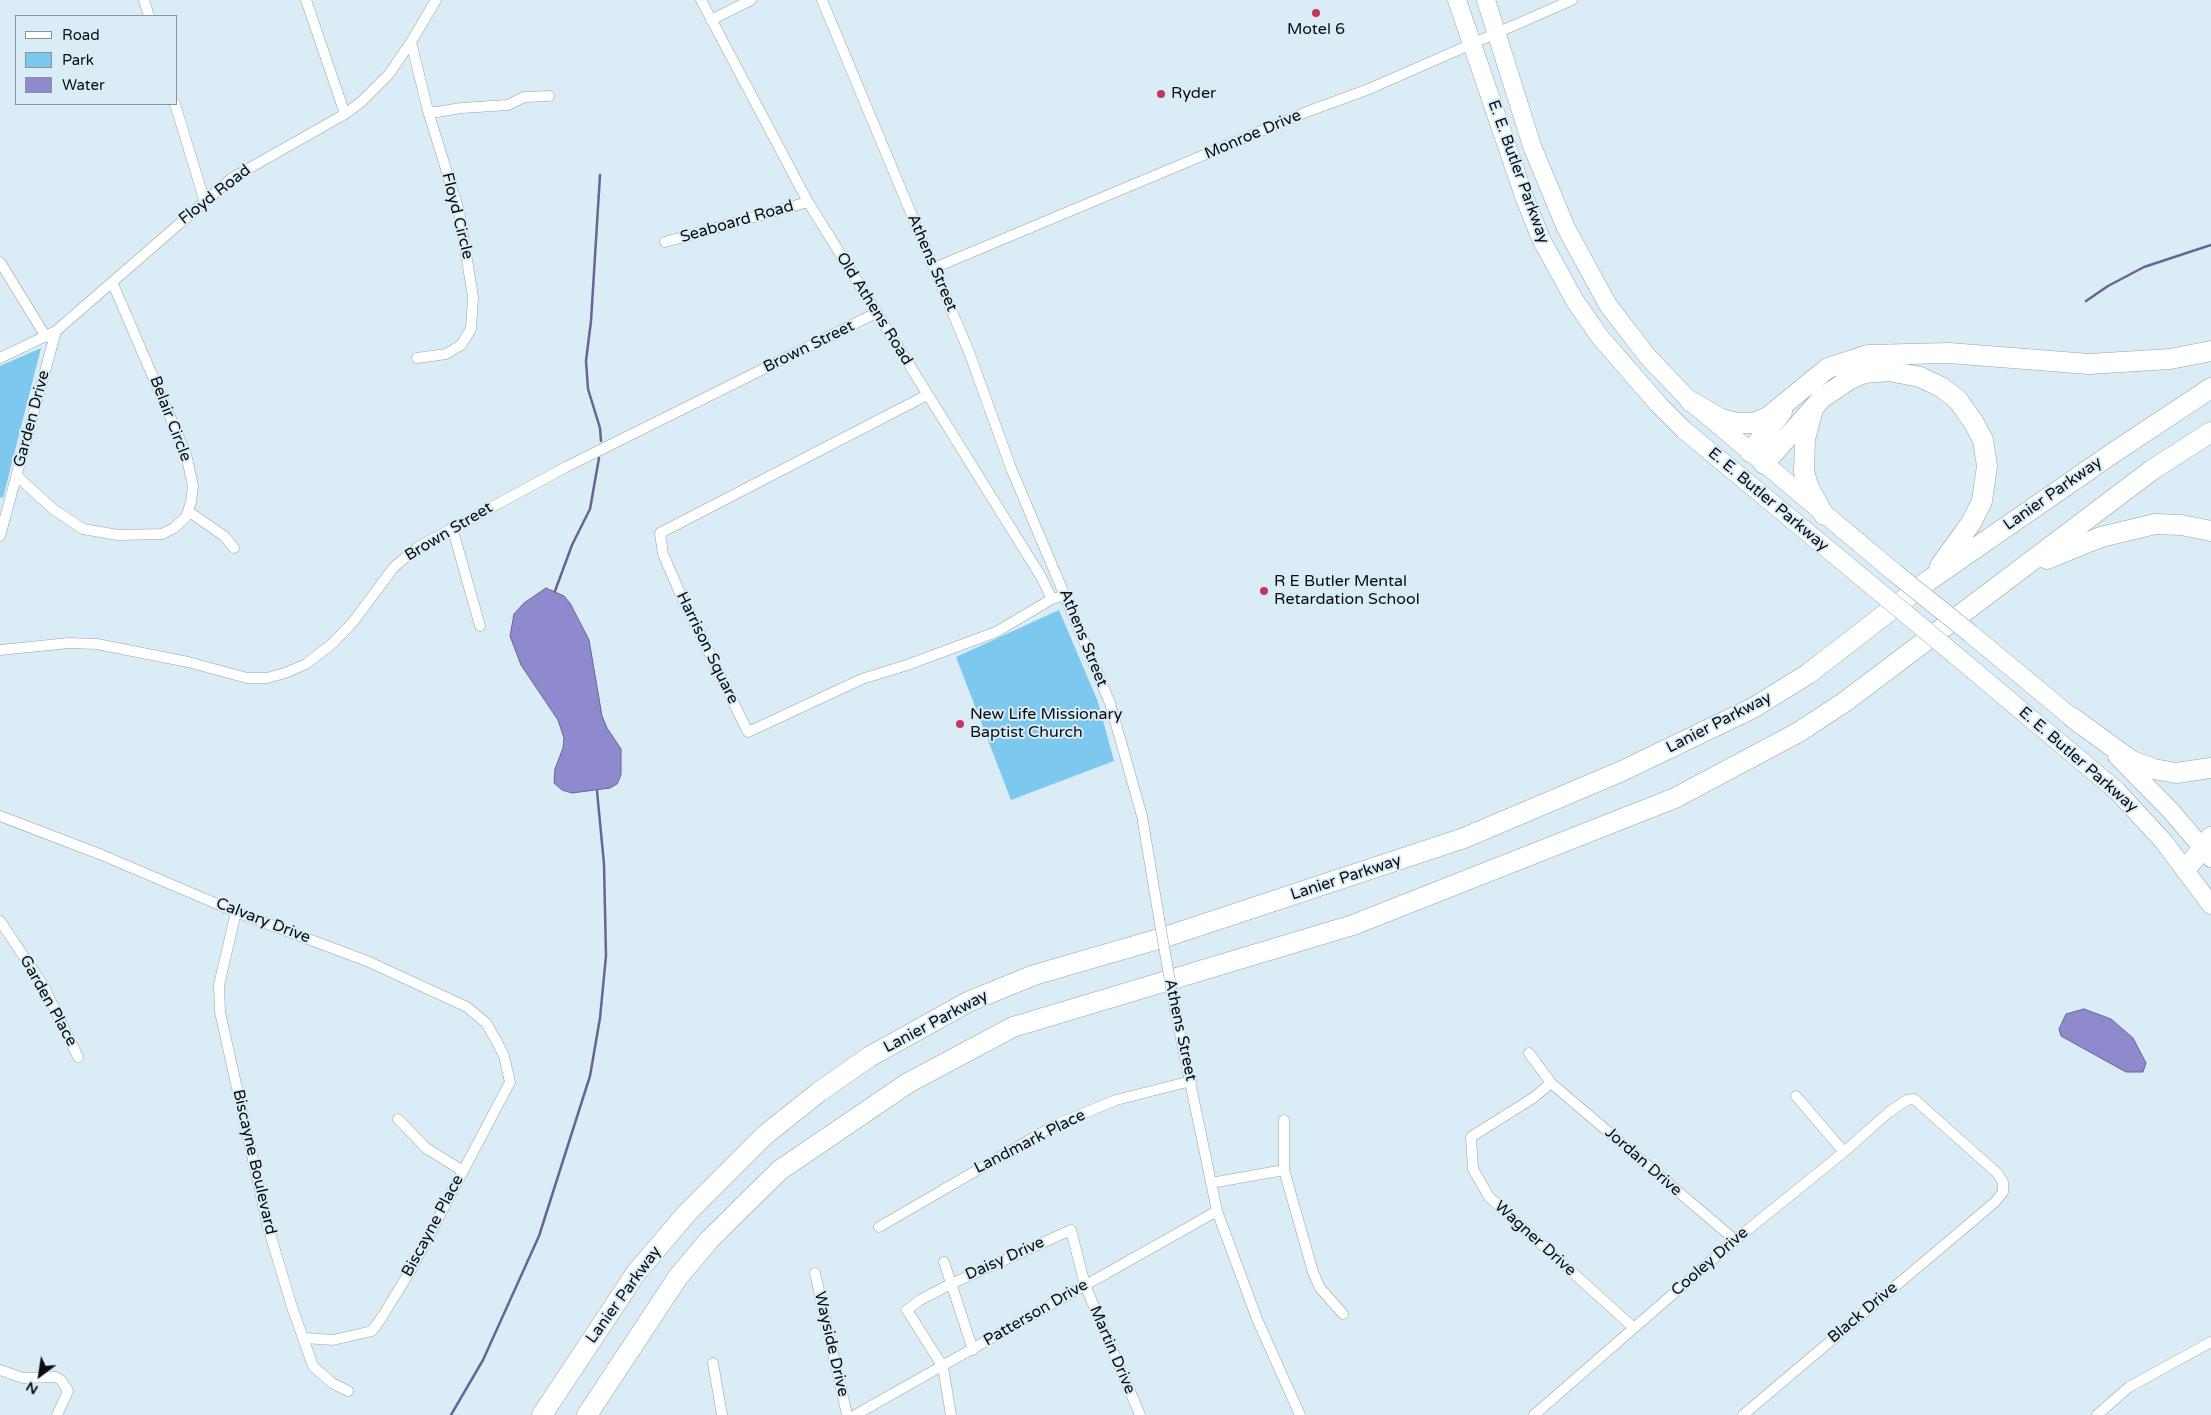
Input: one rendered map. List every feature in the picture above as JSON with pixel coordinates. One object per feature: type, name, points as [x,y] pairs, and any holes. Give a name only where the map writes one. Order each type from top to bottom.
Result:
[{"type":"highway","name":"E. E. Butler Parkway","points":[[1458,0],[1534,223],[1575,301],[1600,337],[1659,405],[1740,478],[1954,654],[2117,792],[2145,819],[2188,872],[2211,905]]},
{"type":"highway","name":"E. E. Butler Parkway","points":[[1486,0],[1532,146],[1566,228],[1601,293],[1638,345],[1690,401],[1824,515],[2073,718],[2144,782],[2210,852]]},
{"type":"highway","points":[[1690,401],[1722,419],[1738,423],[1753,423],[1768,417],[1796,392],[1828,368],[1868,355],[1949,353],[2089,364],[2170,359],[2211,351]]},
{"type":"highway","points":[[1740,478],[1757,458],[1830,392],[1850,379],[1864,373],[1889,371],[1920,377],[1940,386],[1958,400],[1974,423],[1983,440],[1986,457],[1982,501],[1955,548],[1928,581]]},
{"type":"highway","name":"Lanier Parkway","points":[[542,1415],[636,1273],[687,1213],[766,1135],[819,1092],[869,1057],[968,1002],[1034,975],[1162,938],[1464,838],[1622,771],[1754,708],[1808,674],[1928,581],[2105,458],[2211,388]]},
{"type":"highway","points":[[1757,458],[1796,392]]},
{"type":"highway","points":[[1813,409],[1805,439],[1804,472],[1809,488],[1824,515]]},
{"type":"highway","name":"Lanier Parkway","points":[[587,1415],[678,1277],[709,1240],[780,1170],[908,1083],[1013,1027],[1354,925],[1675,798],[1807,727],[1846,701],[2152,470],[2211,432]]},
{"type":"highway","points":[[2022,569],[2101,537],[2155,524],[2181,524],[2211,531]]},
{"type":"highway","points":[[2073,718],[2132,762],[2176,773],[2211,768]]},
{"type":"highway","points":[[2188,872],[2210,852]]},
{"type":"street","points":[[144,0],[149,15]]},
{"type":"street","points":[[306,0],[345,114]]},
{"type":"street","points":[[422,0],[428,10]]},
{"type":"street","name":"Floyd Road","points":[[0,358],[56,331],[113,284],[204,200],[251,165],[345,114],[374,90],[411,42],[428,10],[436,0]]},
{"type":"street","name":"Old Athens Road","points":[[702,0],[710,20],[808,202],[1040,575],[1052,599]]},
{"type":"street","points":[[710,20],[751,0]]},
{"type":"street","name":"Athens Street","points":[[822,0],[969,352],[1011,468],[1110,703],[1142,816],[1175,1010],[1217,1211],[1257,1319],[1300,1415]]},
{"type":"street","name":"Monroe Drive","points":[[934,268],[1309,111],[1370,89],[1572,0]]},
{"type":"street","name":"Floyd Circle","points":[[411,42],[428,111],[459,211],[473,297],[471,329],[461,345],[446,354],[417,358]]},
{"type":"street","points":[[428,111],[437,112],[461,108],[508,105],[524,97],[549,96]]},
{"type":"street","points":[[175,105],[204,200]]},
{"type":"street","name":"Seaboard Road","points":[[665,242],[808,202]]},
{"type":"street","points":[[0,262],[46,337]]},
{"type":"street","name":"Belair Circle","points":[[113,284],[186,454],[193,486],[188,512]]},
{"type":"street","name":"Brown Street","points":[[0,650],[69,643],[97,644],[188,662],[247,678],[268,678],[306,664],[334,642],[353,622],[394,567],[418,547],[566,467],[876,313]]},
{"type":"street","name":"Garden Drive","points":[[0,536],[56,331]]},
{"type":"street","name":"Harrison Square","points":[[927,395],[660,533],[663,554],[679,591],[748,732],[862,679],[907,665],[996,632],[1052,599]]},
{"type":"street","points":[[17,476],[69,522],[83,529],[102,533],[162,534],[174,528],[186,517],[188,512],[224,536],[234,548]]},
{"type":"street","points":[[452,527],[480,626]]},
{"type":"street","points":[[1052,599],[1066,595]]},
{"type":"street","name":"Calvary Drive","points":[[0,816],[102,855],[236,912],[367,961],[468,1008],[486,1024],[504,1056]]},
{"type":"street","name":"Biscayne Boulevard","points":[[236,912],[219,985],[220,1012],[268,1227],[292,1307],[314,1366],[332,1382],[348,1391]]},
{"type":"street","name":"Garden Place","points":[[0,921],[43,985],[78,1057]]},
{"type":"street","name":"Jordan Drive","points":[[1529,1052],[1551,1083],[1735,1240]]},
{"type":"street","name":"Biscayne Place","points":[[305,1338],[333,1340],[372,1331],[412,1268],[510,1082],[504,1056]]},
{"type":"street","name":"Landmark Place","points":[[879,1227],[1055,1125],[1116,1100],[1191,1081]]},
{"type":"street","name":"Wagner Drive","points":[[1551,1083],[1534,1098],[1470,1137],[1473,1170],[1489,1197],[1634,1328]]},
{"type":"street","points":[[1796,1096],[1844,1152]]},
{"type":"street","name":"Black Drive","points":[[1743,1415],[1996,1202],[2003,1192],[2003,1182],[1997,1173],[1914,1099],[1907,1100],[1889,1112]]},
{"type":"street","name":"Cooley Drive","points":[[1534,1415],[1735,1240],[1844,1152],[1889,1112]]},
{"type":"street","points":[[398,1119],[426,1148],[463,1171]]},
{"type":"street","points":[[1284,1120],[1284,1170],[1313,1272],[1320,1288],[1343,1314]]},
{"type":"street","points":[[1211,1183],[1284,1170]]},
{"type":"street","name":"Patterson Drive","points":[[855,1415],[1217,1211]]},
{"type":"street","name":"Daisy Drive","points":[[972,1350],[951,1284],[1071,1230],[1085,1285]]},
{"type":"street","points":[[944,1262],[951,1284],[920,1300],[907,1310],[943,1367],[951,1415]]},
{"type":"street","name":"Wayside Drive","points":[[815,1273],[838,1367],[847,1415]]},
{"type":"street","name":"Martin Drive","points":[[1085,1285],[1140,1415]]},
{"type":"street","points":[[2097,1415],[2130,1387],[2211,1342]]},
{"type":"street","points":[[713,1362],[722,1415]]},
{"type":"street","points":[[0,1370],[23,1378],[56,1377],[61,1380],[68,1391],[57,1415]]},
{"type":"green space","points":[[41,348],[3,498],[0,497],[0,366]]},
{"type":"green space","points":[[1059,610],[1098,702],[1114,761],[1011,800],[956,657]]},
{"type":"water","points":[[546,588],[564,596],[570,603],[589,640],[602,716],[607,728],[621,749],[621,775],[617,784],[610,788],[572,793],[562,790],[554,783],[555,769],[563,748],[564,738],[558,720],[521,665],[510,636],[514,614],[524,603]]},
{"type":"water","points":[[2084,1009],[2111,1019],[2133,1038],[2146,1063],[2143,1072],[2126,1072],[2061,1036],[2059,1029],[2066,1014]]},
{"type":"waterway","points":[[600,175],[591,321],[586,361],[588,389],[600,428],[601,441]]},
{"type":"waterway","points":[[2086,301],[2108,286],[2144,267],[2211,245]]},
{"type":"waterway","points":[[555,591],[572,545],[590,509],[599,458]]},
{"type":"waterway","points":[[451,1415],[483,1360],[539,1236],[590,1076],[600,1018],[606,956],[604,864],[597,791]]},
{"type":"place","name":"Motel 6","points":[[1316,13]]},
{"type":"place","name":"Ryder","points":[[1161,94]]},
{"type":"place","name":"R E Butler Mental Retardation School","points":[[1264,591]]},
{"type":"place","name":"New Life Missionary Baptist Church","points":[[960,724]]}]
